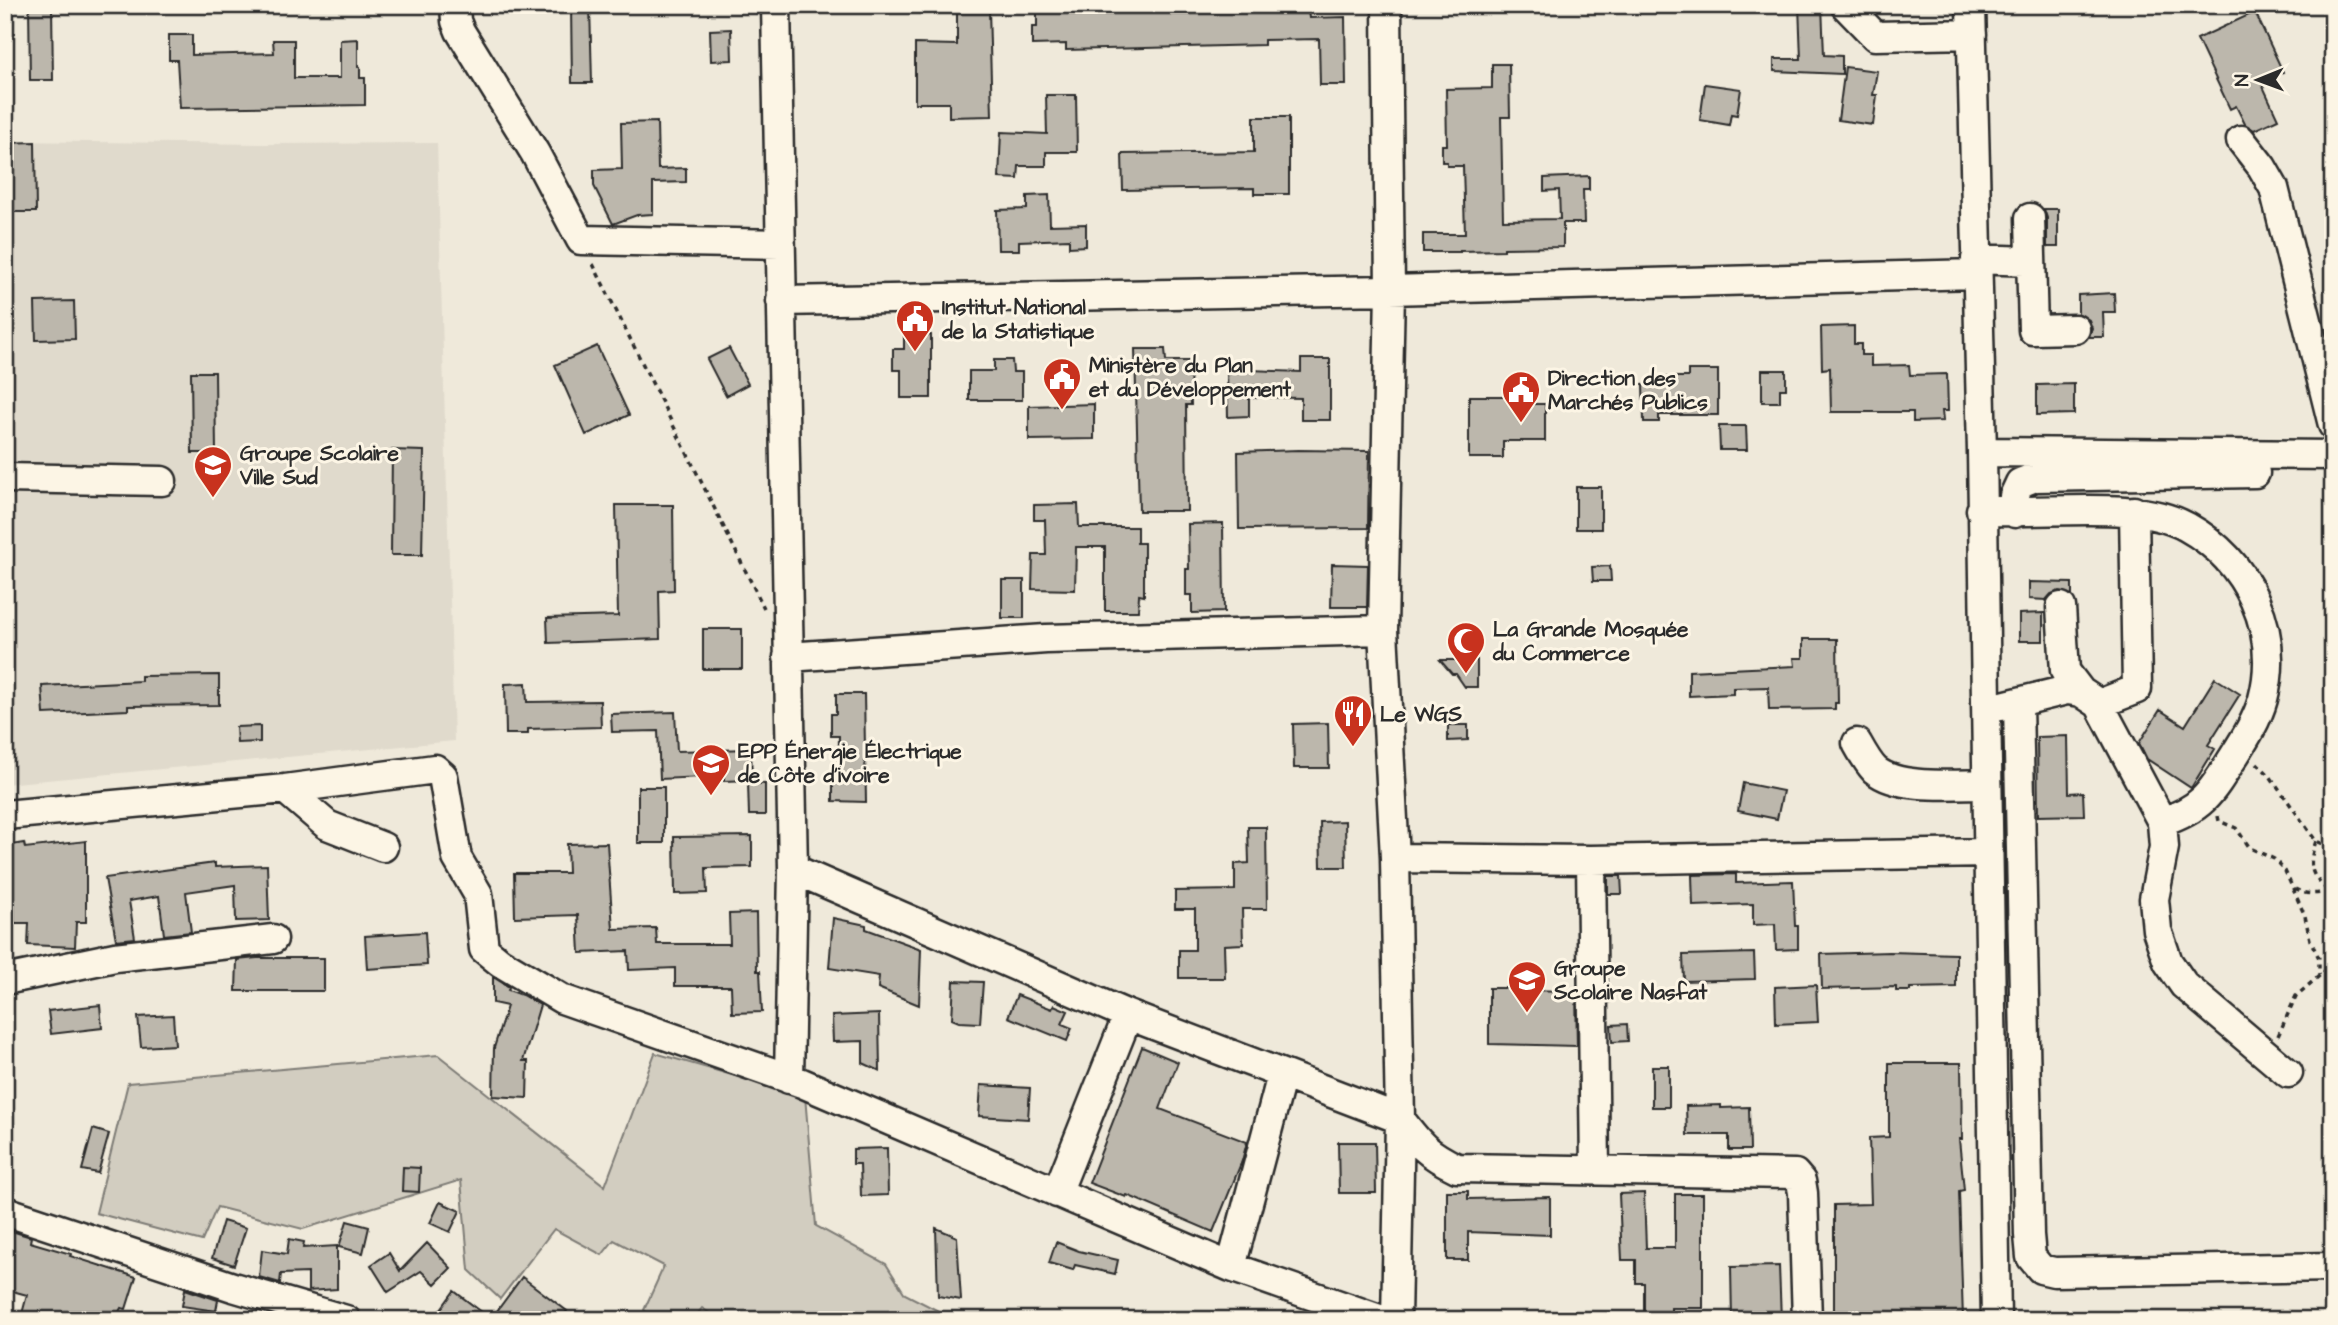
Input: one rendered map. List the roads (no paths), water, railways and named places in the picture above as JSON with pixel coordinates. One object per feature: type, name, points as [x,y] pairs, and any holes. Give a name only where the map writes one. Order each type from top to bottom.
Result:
[{"type":"street","points":[[455,5],[460,31],[535,153],[581,240],[780,244]]},
{"type":"street","points":[[776,5],[793,869],[789,1079]]},
{"type":"street","points":[[1387,5],[1390,290],[1383,630],[1395,858],[1399,1119],[1396,1320]]},
{"type":"street","points":[[1845,5],[1875,36],[1972,34]]},
{"type":"street","points":[[1971,5],[1982,452],[1996,1320]]},
{"type":"street","points":[[2241,140],[2274,188],[2333,425]]},
{"type":"street","points":[[2030,218],[2033,330],[2075,329]]},
{"type":"street","points":[[781,302],[1390,290],[1976,267],[2031,261]]},
{"type":"street","points":[[1982,452],[2333,455]]},
{"type":"street","points":[[2015,513],[2014,496],[2020,483],[2035,477],[2333,471]]},
{"type":"street","points":[[5,478],[162,481]]},
{"type":"street","points":[[1981,510],[2015,513],[2134,511],[2185,526],[2208,541],[2230,561],[2245,581],[2259,611],[2267,641],[2268,671],[2263,701],[2246,738],[2202,803],[2182,816],[2162,822]]},
{"type":"street","points":[[1985,708],[2018,703],[2067,690],[2090,698],[2137,689],[2134,511]]},
{"type":"street","points":[[2061,607],[2065,671],[2090,698],[2162,822],[2164,847],[2154,899],[2157,930],[2168,962],[2184,985],[2288,1073]]},
{"type":"street","points":[[788,657],[1046,639],[1383,630]]},
{"type":"street","points":[[2018,703],[2028,1221],[2031,1256],[2041,1269],[2054,1272],[2333,1267]]},
{"type":"street","points":[[1857,743],[1874,768],[1886,777],[1906,782],[1987,784]]},
{"type":"street","points":[[5,815],[285,789],[435,769],[443,776],[457,858],[478,894],[484,949],[562,999],[789,1079],[1231,1267],[1382,1320]]},
{"type":"street","points":[[285,789],[327,825],[383,847]]},
{"type":"street","points":[[1395,858],[1591,860],[1988,853]]},
{"type":"street","points":[[1591,860],[1595,1170]]},
{"type":"street","points":[[793,869],[1128,1015],[1399,1119],[1422,1148],[1437,1159],[1457,1168],[1795,1174],[1801,1181],[1803,1193],[1807,1320]]},
{"type":"street","points":[[5,980],[116,957],[273,939]]},
{"type":"street","points":[[1057,1193],[1128,1015]]},
{"type":"street","points":[[1231,1267],[1282,1075]]},
{"type":"street","points":[[5,1210],[233,1287],[346,1320]]},
{"type":"place","name":"Institut National de la Statistique","points":[[915,353]]},
{"type":"place","name":"Ministère du Plan et du Développement","points":[[1062,411]]},
{"type":"place","name":"Direction des Marchés Publics","points":[[1521,424]]},
{"type":"place","name":"Groupe Scolaire Ville Sud","points":[[213,499]]},
{"type":"place","name":"La Grande Mosquée du Commerce","points":[[1466,675]]},
{"type":"place","name":"Le WGS","points":[[1353,748]]},
{"type":"place","name":"EPP Énergie Électrique de Côte d'ivoire","points":[[711,797]]},
{"type":"place","name":"Groupe Scolaire Nasfat","points":[[1527,1014]]}]
